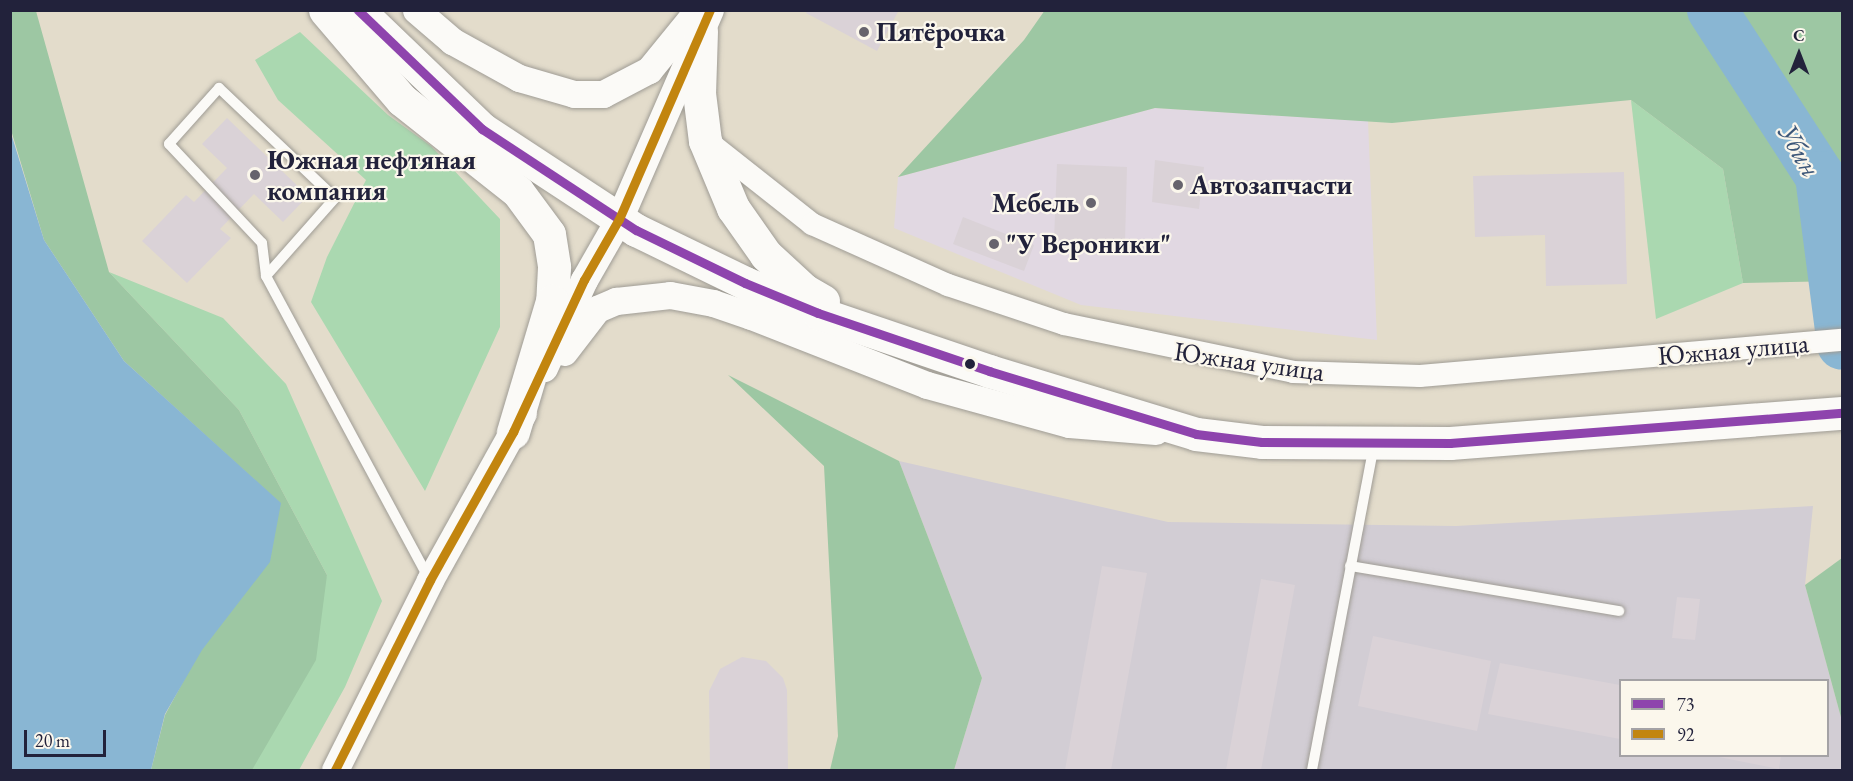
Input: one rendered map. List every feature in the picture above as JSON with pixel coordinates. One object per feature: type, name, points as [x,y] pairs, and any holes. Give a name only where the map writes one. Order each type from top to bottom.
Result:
[{"type":"highway","points":[[325,10],[402,100],[518,192],[549,234],[554,267],[552,301],[513,432]]},
{"type":"highway","points":[[358,10],[482,129],[619,219],[745,283],[818,312],[877,330],[989,371],[1196,434],[1262,442],[1450,443],[1842,414]]},
{"type":"highway","points":[[703,17],[699,93],[705,141],[733,208],[766,255],[804,290],[877,330]]},
{"type":"street","points":[[416,10],[452,41],[519,78],[574,94],[603,94],[649,70],[703,17]]},
{"type":"street","points":[[334,771],[430,580],[513,432],[584,280],[619,219],[703,17]]},
{"type":"street","name":"Южная улица","points":[[705,141],[812,224],[948,285],[1064,324],[1293,372],[1420,376],[1842,340]]},
{"type":"street","points":[[530,399],[597,309],[616,301],[670,295],[732,309],[927,385],[1069,424],[1196,434]]},
{"type":"lane","points":[[266,276],[335,198],[219,88],[169,144],[262,243],[266,276],[430,580]]},
{"type":"lane","points":[[1312,771],[1375,443]]},
{"type":"lane","points":[[1350,566],[1619,611]]},
{"type":"shaded area","points":[[1155,108],[1368,121],[1377,340],[1081,305],[894,228],[898,177]]},
{"type":"shaded area","points":[[899,461],[1168,522],[1456,526],[1813,506],[1805,585],[1842,721],[1842,770],[954,770],[982,678]]},
{"type":"green space","points":[[1045,10],[1842,11],[1842,281],[1743,283],[1723,169],[1631,100],[1392,123],[1155,108],[898,177],[1024,40]]},
{"type":"green space","points":[[10,11],[36,11],[109,272],[239,410],[327,575],[316,660],[252,770],[151,770],[165,715],[280,503],[124,361],[44,240],[11,130]]},
{"type":"green space","points":[[300,32],[388,115],[431,146],[500,219],[500,327],[425,491],[311,302],[327,257],[366,180],[278,100],[255,60]]},
{"type":"green space","points":[[1631,100],[1723,169],[1743,283],[1656,319]]},
{"type":"green space","points":[[109,272],[223,318],[286,384],[382,601],[345,687],[299,770],[249,770],[327,575],[239,410]]},
{"type":"green space","points":[[728,375],[899,461],[982,678],[954,770],[830,770],[838,736],[824,466]]},
{"type":"green space","points":[[1842,558],[1842,721],[1805,585]]},
{"type":"water","points":[[10,130],[44,240],[124,361],[281,503],[270,562],[202,650],[165,714],[151,770],[11,770]]},
{"type":"building","name":"Пятёрочка","points":[[808,10],[899,10],[877,51],[806,13]]},
{"type":"building","points":[[227,118],[308,196],[283,222],[254,194],[220,229],[231,238],[187,283],[142,241],[186,195],[194,202],[227,168],[202,144]]},
{"type":"building","name":"Автозапчасти","points":[[1155,160],[1204,167],[1199,209],[1152,202]]},
{"type":"building","name":"Мебель","points":[[1057,164],[1127,167],[1125,242],[1054,240]]},
{"type":"building","points":[[1624,172],[1627,284],[1546,286],[1545,235],[1475,237],[1473,176]]},
{"type":"building","name":"\"У Вероники\"","points":[[963,217],[1034,245],[1024,271],[953,244]]},
{"type":"building","points":[[1102,566],[1147,573],[1111,770],[1065,770]]},
{"type":"building","points":[[1261,579],[1295,585],[1261,770],[1226,770]]},
{"type":"building","points":[[1677,597],[1700,599],[1695,640],[1672,638]]},
{"type":"building","points":[[1373,636],[1491,661],[1477,731],[1358,706]]},
{"type":"building","points":[[742,657],[766,661],[783,678],[787,690],[788,770],[710,770],[709,691],[720,669]]},
{"type":"building","points":[[1500,663],[1619,685],[1619,739],[1488,714]]},
{"type":"building","points":[[1719,757],[1781,757],[1779,769]]},
{"type":"waterway","name":"Убин","points":[[1712,10],[1820,176],[1842,345]]},
{"type":"transit line","name":"73","points":[[358,10],[482,129],[636,230],[745,283],[818,313],[989,371],[1196,434],[1262,442],[1450,443],[1842,413]]},
{"type":"transit line","name":"92","points":[[335,770],[430,580],[513,432],[584,280],[619,219],[710,10]]},
{"type":"place","name":"Пятёрочка","points":[[864,32]]},
{"type":"place","name":"Южная нефтяная компания","points":[[255,175]]},
{"type":"place","name":"Автозапчасти","points":[[1178,185]]},
{"type":"place","name":"Мебель","points":[[1091,203]]},
{"type":"place","name":"\"У Вероники\"","points":[[994,244]]}]
